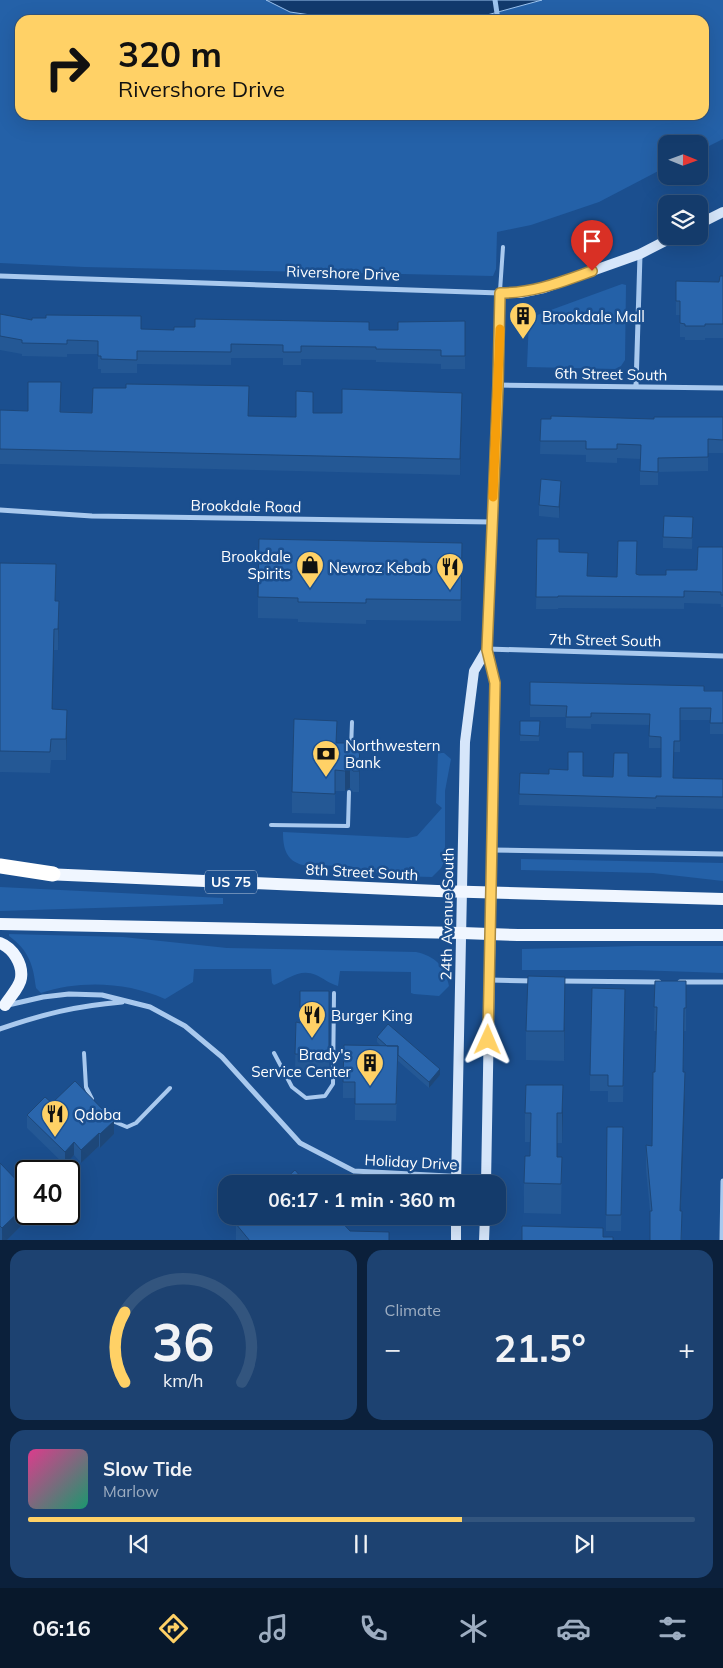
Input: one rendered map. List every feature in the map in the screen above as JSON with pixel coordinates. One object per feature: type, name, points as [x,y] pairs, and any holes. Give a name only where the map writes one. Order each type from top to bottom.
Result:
[{"type":"highway","points":[[0,866],[53,874]]},
{"type":"main road","name":"8th Street South","points":[[0,872],[462,892],[723,899]]},
{"type":"main road","points":[[0,924],[490,934],[723,935]]},
{"type":"main road","points":[[0,943],[12,952],[20,964],[21,979],[2,1007]]},
{"type":"street","points":[[708,220],[723,212]]},
{"type":"street","name":"Rivershore Drive","points":[[0,276],[520,293],[544,288],[640,254],[658,245]]},
{"type":"street","points":[[636,386],[640,254]]},
{"type":"street","name":"24th Avenue South","points":[[486,1175],[495,683],[487,650],[500,293]]},
{"type":"street","name":"6th Street South","points":[[498,385],[723,388]]},
{"type":"street","name":"Brookdale Road","points":[[0,510],[92,516],[492,522]]},
{"type":"street","name":"24th Avenue South","points":[[456,1175],[465,742],[474,672],[487,650]]},
{"type":"street","name":"7th Street South","points":[[487,650],[723,656]]},
{"type":"street","points":[[491,850],[723,854]]},
{"type":"street","points":[[490,980],[540,981]]},
{"type":"street","points":[[550,981],[665,982]]},
{"type":"street","points":[[675,982],[723,982]]},
{"type":"street","name":"Holiday Drive","points":[[2,1007],[43,997],[69,994],[102,995],[150,1007],[185,1026],[222,1057],[300,1143],[354,1171],[399,1175]]},
{"type":"street","name":"Holiday Drive","points":[[0,1029],[29,1018],[64,1009],[127,1001]]},
{"type":"street","points":[[722,1240],[723,1181]]},
{"type":"street","points":[[456,1225],[456,1240]]},
{"type":"street","points":[[484,1240],[485,1225]]},
{"type":"lane","points":[[500,293],[503,247]]},
{"type":"lane","points":[[350,756],[352,722]]},
{"type":"lane","points":[[271,825],[348,826],[350,792]]},
{"type":"lane","points":[[274,1053],[292,1088],[306,1098],[325,1096],[333,1084],[334,993]]},
{"type":"lane","points":[[84,1054],[86,1087],[90,1098],[97,1104]]},
{"type":"lane","points":[[103,1110],[115,1122],[127,1127],[136,1123],[170,1088]]},
{"type":"shaded area","points":[[0,0],[266,0],[290,12],[311,15],[15,15],[15,120],[709,120],[709,15],[487,15],[542,0],[723,0],[723,139],[708,146],[708,135],[658,135],[658,171],[599,202],[531,225],[497,232],[496,269],[493,276],[84,267],[0,263]]},
{"type":"shaded area","points":[[266,0],[542,0],[487,15],[311,15],[290,12]]},
{"type":"shaded area","points":[[622,284],[626,285],[625,360],[621,366],[615,369],[527,367],[529,318]]},
{"type":"shaded area","points":[[438,753],[444,753],[451,759],[445,791],[445,860],[441,868],[432,877],[384,875],[349,866],[303,865],[289,857],[285,848],[283,832],[408,838],[417,836],[442,808],[436,803]]},
{"type":"shaded area","points":[[521,859],[723,863],[723,881],[653,873],[521,870]]},
{"type":"shaded area","points":[[0,887],[223,898],[223,904],[0,911]]},
{"type":"shaded area","points":[[9,934],[123,937],[227,948],[416,952],[429,956],[438,963],[445,973],[449,986],[439,996],[411,993],[411,972],[340,971],[338,986],[310,973],[294,975],[274,985],[272,983],[271,969],[194,969],[193,982],[165,999],[135,989],[103,985],[71,986],[41,993],[36,988],[31,965],[26,953]]},
{"type":"shaded area","points":[[723,946],[723,973],[635,970],[522,970],[522,949]]},
{"type":"building","points":[[720,276],[723,276],[723,324],[685,326],[685,324],[680,323],[680,301],[676,301],[676,281],[719,282]]},
{"type":"building","points":[[0,314],[32,320],[32,318],[46,318],[46,315],[141,316],[141,329],[174,330],[174,327],[195,327],[195,319],[369,322],[369,330],[398,330],[398,322],[465,321],[465,356],[441,356],[441,350],[376,349],[376,347],[301,346],[301,352],[283,352],[283,345],[231,344],[231,352],[137,351],[137,360],[101,359],[101,356],[98,356],[98,341],[67,340],[67,344],[22,343],[22,340],[0,336]]},
{"type":"building","points":[[28,382],[61,382],[60,412],[92,413],[93,388],[126,388],[126,384],[249,386],[248,416],[296,417],[296,391],[313,392],[313,413],[342,413],[342,389],[462,393],[460,459],[0,449],[0,410],[28,411]]},
{"type":"building","points":[[551,416],[654,419],[654,417],[723,417],[723,440],[708,439],[708,457],[658,458],[658,472],[640,471],[641,445],[617,444],[617,449],[586,449],[586,441],[540,441],[541,419],[551,419]]},
{"type":"building","points":[[541,479],[561,481],[559,507],[539,505]]},
{"type":"building","points":[[664,516],[693,517],[692,538],[663,537]]},
{"type":"building","points":[[259,539],[462,543],[461,600],[366,599],[366,603],[298,602],[298,598],[258,597]]},
{"type":"building","points":[[537,539],[559,539],[559,552],[588,553],[587,576],[617,577],[618,541],[637,541],[636,574],[639,575],[666,575],[666,570],[697,570],[698,547],[723,547],[723,595],[721,595],[721,592],[684,591],[684,597],[536,597]]},
{"type":"building","points":[[0,563],[56,564],[55,601],[59,601],[58,629],[54,629],[52,709],[67,710],[66,739],[51,739],[50,752],[0,751]]},
{"type":"building","points":[[530,682],[704,686],[704,691],[723,691],[723,723],[710,723],[711,708],[680,708],[680,741],[674,741],[673,778],[723,779],[723,797],[656,796],[656,798],[519,794],[520,773],[549,774],[549,769],[568,770],[568,752],[583,752],[583,776],[613,777],[614,753],[628,753],[628,776],[661,777],[661,737],[649,736],[650,714],[591,713],[591,717],[566,717],[567,706],[530,705]]},
{"type":"building","name":"Northwestern Bank","points":[[294,719],[337,721],[336,743],[346,743],[350,747],[354,743],[360,743],[359,771],[353,771],[350,767],[345,771],[335,770],[335,794],[292,792]]},
{"type":"building","points":[[520,721],[540,721],[539,736],[520,735]]},
{"type":"building","points":[[528,976],[565,977],[564,1031],[526,1031]]},
{"type":"building","points":[[655,981],[686,981],[680,1211],[682,1211],[681,1240],[650,1240],[650,1211],[652,1211],[646,1145],[652,1146],[653,1072],[655,1072],[657,1007],[654,1007]]},
{"type":"building","points":[[592,988],[625,989],[623,1086],[608,1086],[608,1075],[590,1075]]},
{"type":"building","name":"Burger King","points":[[300,991],[329,991],[329,1055],[295,1054],[296,1022],[300,1023]]},
{"type":"building","points":[[388,1024],[440,1069],[429,1082],[398,1055],[398,1046],[387,1046],[377,1037]]},
{"type":"building","name":"Brady's Service Center","points":[[344,1045],[398,1046],[396,1104],[355,1104],[355,1082],[343,1082]]},
{"type":"building","points":[[75,1081],[114,1121],[81,1150],[74,1142],[65,1152],[27,1115],[45,1097],[52,1103]]},
{"type":"building","points":[[526,1085],[563,1085],[562,1113],[557,1113],[557,1157],[562,1157],[561,1184],[524,1183],[525,1156],[530,1156],[531,1113],[525,1113]]},
{"type":"building","points":[[607,1127],[623,1127],[621,1215],[606,1215]]},
{"type":"building","points":[[0,1163],[15,1179],[15,1216],[2,1228],[0,1226]]},
{"type":"building","points":[[295,1170],[299,1175],[290,1175]]},
{"type":"building","points":[[237,1225],[344,1225],[350,1231],[389,1232],[389,1240],[249,1240]]},
{"type":"building","points":[[522,1226],[603,1228],[603,1237],[613,1237],[613,1240],[522,1240]]},
{"type":"waterway","points":[[495,0],[497,15]]},
{"type":"slow traffic","points":[[493,497],[500,329]]},
{"type":"place","name":"Brookdale Mall","points":[[523,340]]},
{"type":"place","name":"Brookdale Spirits","points":[[310,589]]},
{"type":"place","name":"Newroz Kebab","points":[[450,591]]},
{"type":"place","name":"Northwestern Bank","points":[[326,778]]},
{"type":"place","name":"Burger King","points":[[312,1039]]},
{"type":"place","name":"Brady's Service Center","points":[[370,1087]]},
{"type":"place","name":"Qdoba","points":[[55,1138]]},
{"type":"route","points":[[488,1040],[495,683],[487,650],[500,293],[520,293],[544,288],[592,271]]}]
